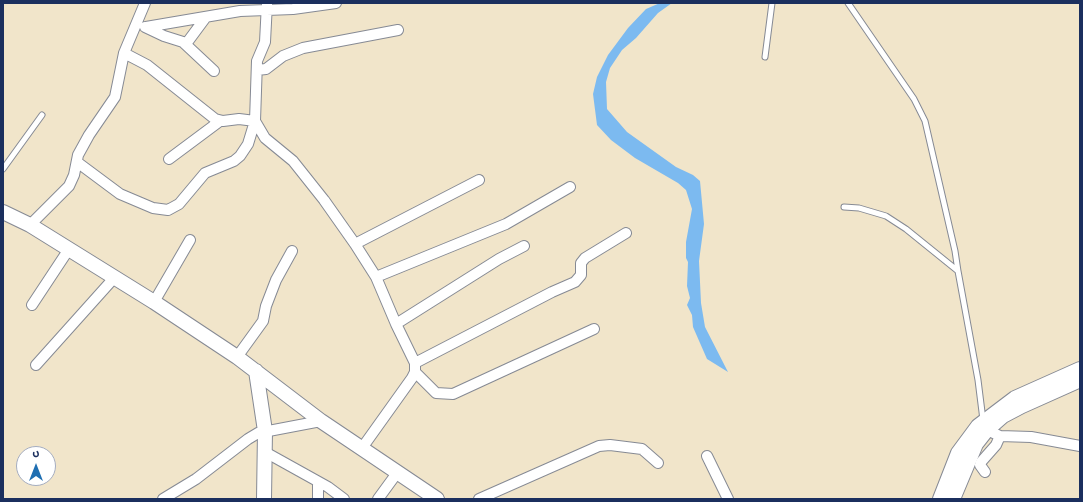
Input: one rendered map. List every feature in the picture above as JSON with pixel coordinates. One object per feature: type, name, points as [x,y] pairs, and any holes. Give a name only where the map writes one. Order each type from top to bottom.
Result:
[{"type":"main road","points":[[3,212],[30,224],[154,302],[237,357],[321,421],[396,473],[437,499]]},
{"type":"main road","points":[[940,499],[958,453],[965,442],[1028,391],[1080,369]]},
{"type":"main road","points":[[256,371],[266,431],[264,499]]},
{"type":"main road","points":[[953,499],[985,425],[1027,403],[1080,380]]},
{"type":"street","points":[[30,224],[69,186],[78,155],[89,135],[117,94],[124,53],[145,3]]},
{"type":"street","points":[[146,27],[267,7],[293,9],[336,3]]},
{"type":"street","points":[[77,162],[120,194],[153,208],[168,210],[179,204],[205,173],[234,161],[240,156],[248,144],[255,121],[257,70],[259,53],[266,36],[267,7]]},
{"type":"street","points":[[186,44],[206,17]]},
{"type":"street","points":[[135,24],[146,27],[164,36],[186,44],[214,71]]},
{"type":"street","points":[[257,70],[266,69],[283,56],[303,48],[398,30]]},
{"type":"street","points":[[124,53],[147,64],[215,119],[220,121],[239,119],[255,121],[266,138],[293,161],[324,200],[376,277],[415,368],[436,393],[453,394],[594,329]]},
{"type":"street","points":[[169,159],[220,121]]},
{"type":"street","points":[[355,244],[479,180]]},
{"type":"street","points":[[376,277],[506,224],[570,187]]},
{"type":"street","points":[[362,448],[415,368],[552,292],[574,282],[581,275],[581,263],[585,258],[626,233]]},
{"type":"street","points":[[154,302],[190,240]]},
{"type":"street","points":[[396,324],[498,259],[524,246]]},
{"type":"street","points":[[32,305],[69,249]]},
{"type":"street","points":[[237,357],[263,321],[266,306],[276,280],[292,251]]},
{"type":"street","points":[[36,365],[114,278]]},
{"type":"street","points":[[164,499],[196,479],[248,439],[266,431],[321,421]]},
{"type":"street","points":[[985,425],[1000,436],[1031,437],[1080,446]]},
{"type":"street","points":[[985,472],[980,465],[981,462],[996,445],[1000,436]]},
{"type":"street","points":[[479,499],[600,446],[610,445],[642,449],[658,463]]},
{"type":"street","points":[[265,452],[318,482],[344,499]]},
{"type":"street","points":[[707,456],[728,499]]},
{"type":"street","points":[[378,499],[396,473]]},
{"type":"street","points":[[318,482],[318,499]]},
{"type":"lane","points":[[765,57],[772,3]]},
{"type":"lane","points":[[848,3],[914,98],[925,121],[955,251],[985,425]]},
{"type":"lane","points":[[3,169],[42,115]]},
{"type":"lane","points":[[844,207],[859,208],[886,216],[906,229],[958,271]]},
{"type":"water","points":[[660,3],[672,3],[658,13],[636,38],[622,50],[610,68],[606,82],[607,109],[627,132],[676,167],[693,175],[700,181],[704,224],[699,261],[701,303],[705,327],[728,372],[707,359],[693,327],[692,315],[687,305],[690,298],[687,286],[688,262],[686,258],[686,242],[692,209],[686,190],[678,183],[635,158],[611,140],[597,125],[593,94],[597,77],[608,55],[628,28],[646,9]]}]
